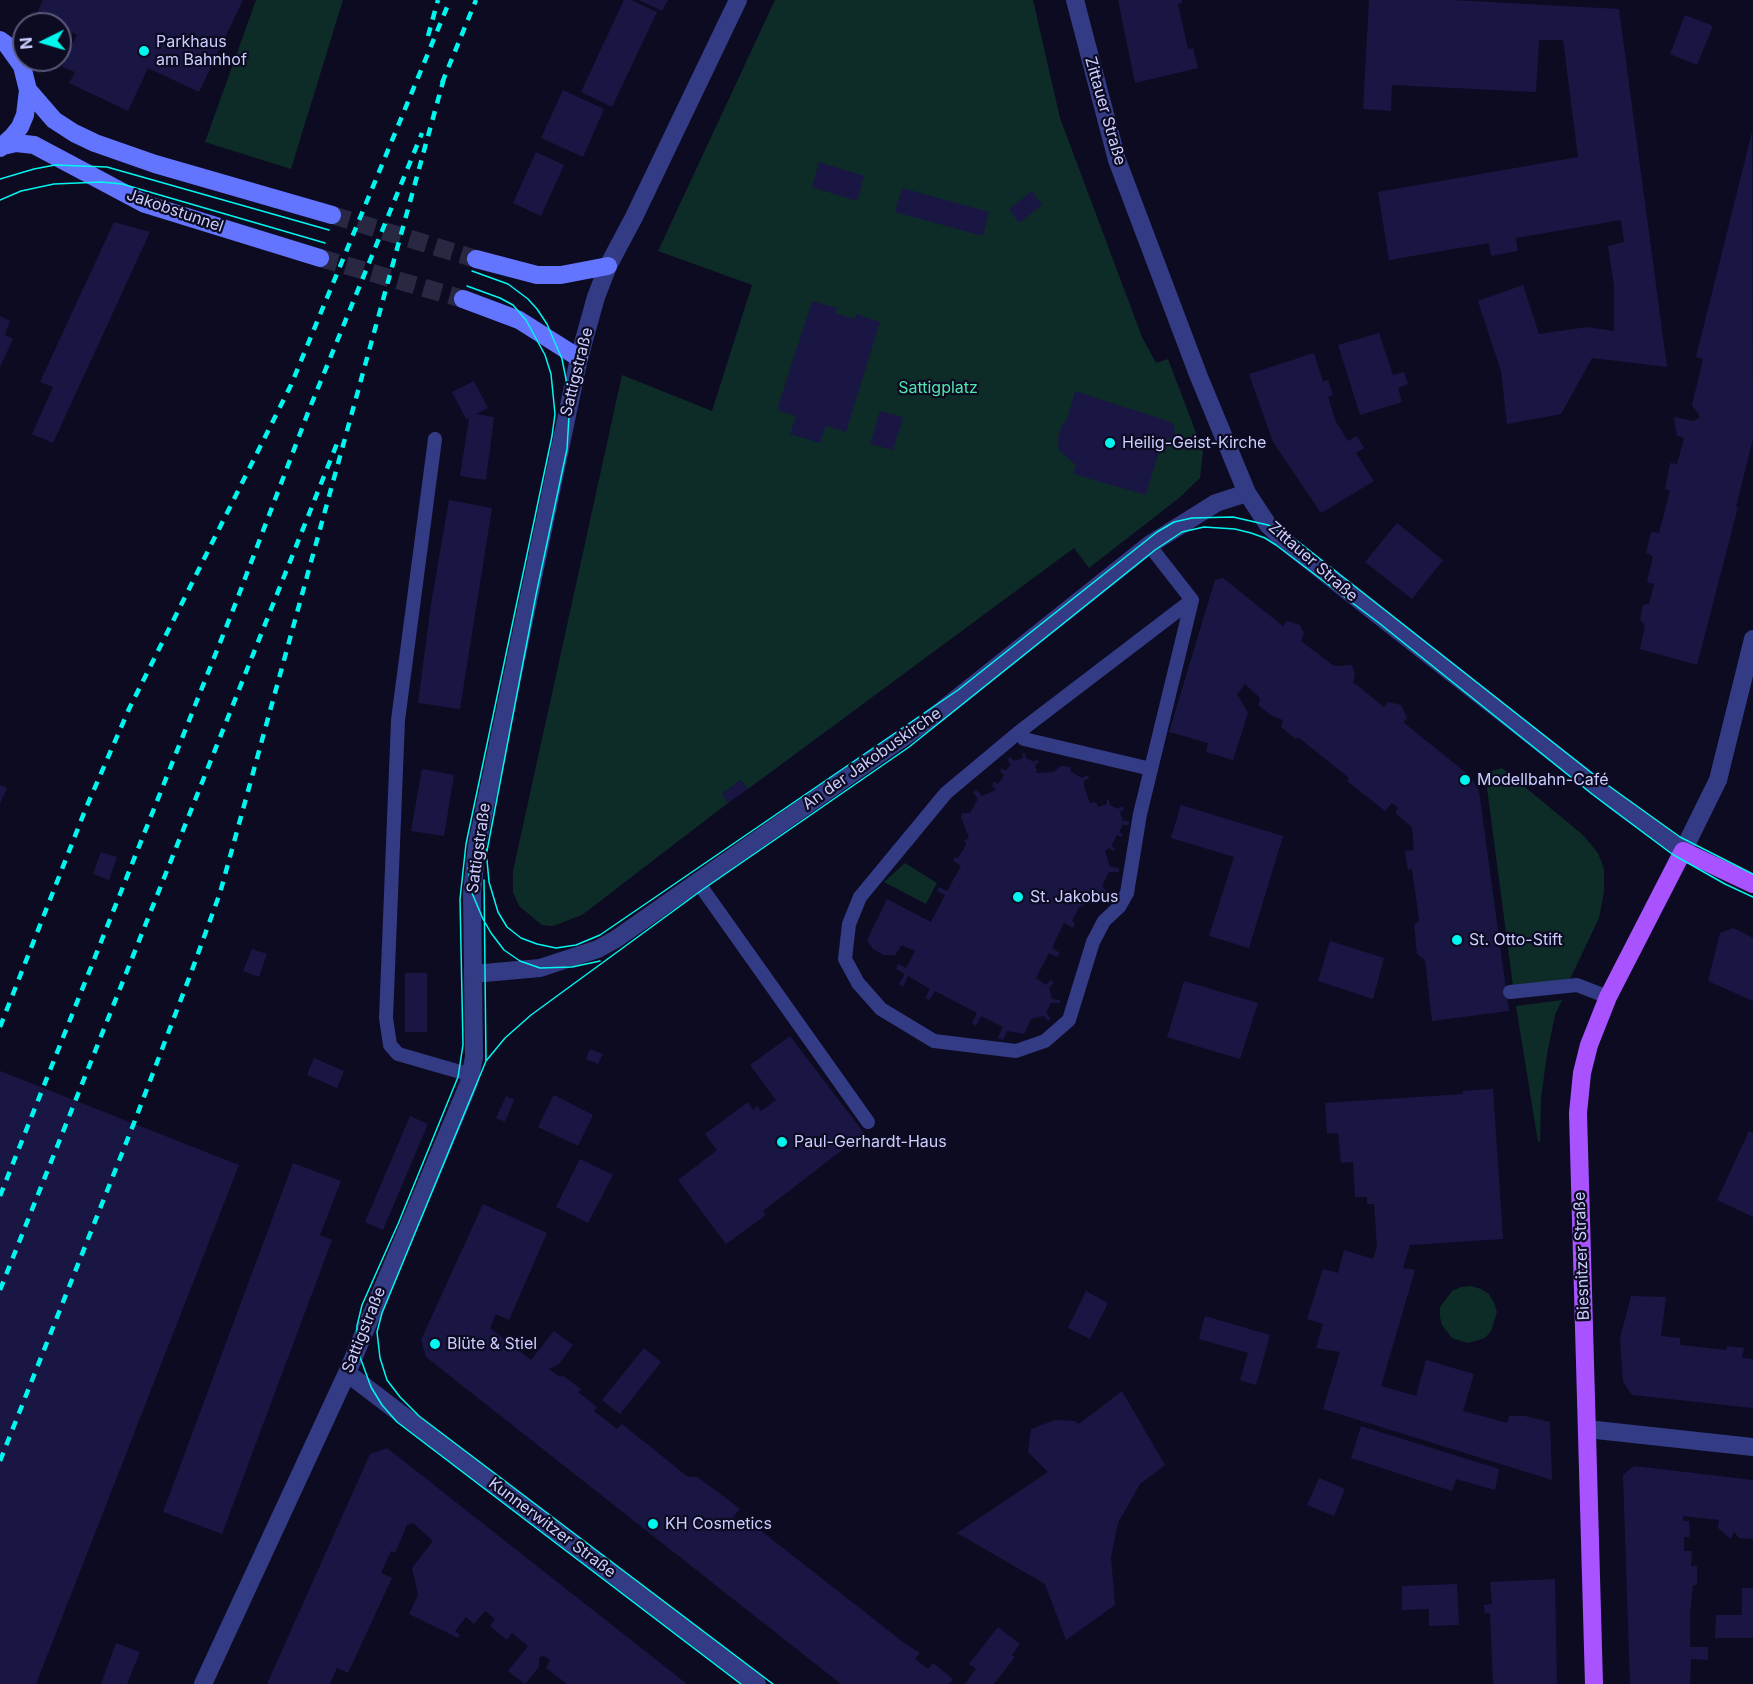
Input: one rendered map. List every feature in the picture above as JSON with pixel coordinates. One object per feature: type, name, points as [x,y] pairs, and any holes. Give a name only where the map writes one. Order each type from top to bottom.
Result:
[{"type":"main road","name":"Zittauer Straße","points":[[1683,851],[1753,884]]},
{"type":"main road","name":"Biesnitzer Straße","points":[[1594,1684],[1578,1113],[1582,1073],[1589,1045],[1608,997],[1683,851]]},
{"type":"street","name":"Sattigstraße","points":[[203,1684],[347,1373],[471,1075],[474,1057],[472,892],[477,845],[579,358],[596,297],[608,266],[634,217],[738,0]]},
{"type":"street","name":"Zittauer Straße","points":[[1075,0],[1117,160],[1199,377],[1247,493],[1268,525],[1288,544],[1617,803],[1683,851]]},
{"type":"street","points":[[0,23],[4,42],[22,66],[28,90],[25,115],[12,137],[2,147]]},
{"type":"street","points":[[28,90],[54,120],[95,143],[155,164],[332,215]]},
{"type":"street","name":"Jakobstunnel","points":[[2,147],[16,143],[34,145],[145,204],[320,258]]},
{"type":"street","points":[[476,259],[537,275],[561,275],[608,266]]},
{"type":"street","points":[[463,299],[519,320],[579,358]]},
{"type":"street","name":"An der Jakobuskirche","points":[[473,974],[540,968],[598,949],[616,939],[937,714],[1149,545],[1216,503],[1247,493]]},
{"type":"street","points":[[1683,851],[1718,780],[1753,639]]},
{"type":"street","name":"Kunnerwitzer Straße","points":[[347,1373],[757,1684]]},
{"type":"street","points":[[1587,1429],[1753,1447]]},
{"type":"lane","points":[[435,438],[398,720],[386,1018],[390,1045],[398,1054],[471,1075]]},
{"type":"lane","points":[[1149,545],[1192,600]]},
{"type":"lane","points":[[1192,600],[1140,814],[1127,893],[1119,907],[1104,921],[1093,942],[1069,1020],[1045,1041],[1016,1051],[934,1041],[881,1009],[858,983],[845,959],[849,924],[860,897],[946,793],[1019,732],[1192,600]]},
{"type":"lane","points":[[1019,732],[1024,739],[1151,769]]},
{"type":"lane","points":[[697,881],[868,1122]]},
{"type":"lane","points":[[1510,992],[1577,985],[1608,997]]},
{"type":"green space","points":[[256,0],[343,0],[291,169],[205,142]]},
{"type":"green space","name":"Sattigplatz","points":[[775,0],[1033,0],[1060,118],[1142,337],[1156,363],[1168,359],[1203,451],[1200,478],[1179,498],[1089,568],[1074,548],[748,789],[741,780],[722,794],[728,803],[582,915],[553,926],[542,925],[519,906],[513,892],[513,871],[622,375],[712,411],[752,285],[658,251]]},
{"type":"green space","points":[[1502,768],[1583,835],[1598,853],[1604,869],[1604,892],[1599,918],[1570,979],[1513,986],[1485,773]]},
{"type":"green space","points":[[905,863],[937,883],[926,904],[884,882]]},
{"type":"green space","points":[[1562,1000],[1555,1015],[1547,1054],[1541,1098],[1540,1142],[1538,1142],[1516,1006]]},
{"type":"green space","points":[[1471,1286],[1489,1294],[1497,1312],[1491,1331],[1485,1338],[1468,1343],[1452,1338],[1442,1325],[1440,1307],[1452,1291]]},
{"type":"building","name":"Parkhaus am Bahnhof","points":[[43,0],[243,0],[199,92],[148,68],[128,111],[69,83],[75,72],[72,71],[72,46],[77,35],[72,33],[72,12],[37,12]]},
{"type":"building","points":[[624,0],[631,0],[657,12],[612,107],[581,92]]},
{"type":"building","points":[[639,0],[668,0],[662,11]]},
{"type":"building","points":[[1118,0],[1182,0],[1182,3],[1178,4],[1188,49],[1193,48],[1198,68],[1135,83]]},
{"type":"building","points":[[1369,0],[1454,0],[1619,9],[1667,367],[1592,358],[1561,414],[1507,424],[1501,371],[1478,301],[1523,285],[1539,334],[1587,327],[1614,331],[1614,286],[1608,246],[1624,242],[1621,220],[1516,238],[1518,251],[1491,256],[1489,243],[1389,260],[1378,192],[1578,157],[1563,40],[1539,40],[1536,92],[1392,85],[1391,111],[1363,109]]},
{"type":"building","points":[[1685,15],[1713,26],[1697,65],[1670,54]]},
{"type":"building","points":[[563,90],[604,109],[583,157],[541,138]]},
{"type":"building","points":[[1752,132],[1753,439],[1697,665],[1640,649],[1645,626],[1640,620],[1643,605],[1649,604],[1654,584],[1647,582],[1653,556],[1646,553],[1651,532],[1659,533],[1670,491],[1665,489],[1670,463],[1677,464],[1684,438],[1677,436],[1674,417],[1694,421],[1700,417],[1692,405],[1703,359],[1696,357]]},
{"type":"building","points":[[536,152],[564,165],[541,216],[513,203]]},
{"type":"building","points":[[819,162],[864,176],[857,201],[812,187]]},
{"type":"building","points":[[902,188],[989,212],[983,236],[895,212]]},
{"type":"building","points":[[1032,191],[1042,205],[1019,223],[1009,209]]},
{"type":"building","points":[[114,222],[150,232],[53,443],[32,434],[53,387],[40,382]]},
{"type":"building","points":[[812,301],[837,308],[835,313],[855,319],[856,314],[880,322],[846,432],[826,426],[820,443],[790,434],[796,416],[777,410]]},
{"type":"building","points":[[0,316],[10,321],[5,335],[13,339],[0,367]]},
{"type":"building","points":[[1379,333],[1393,375],[1404,372],[1408,384],[1398,388],[1402,402],[1360,415],[1338,345]]},
{"type":"building","points":[[1314,353],[1323,381],[1328,380],[1333,395],[1328,397],[1336,422],[1348,441],[1357,436],[1364,448],[1356,453],[1374,481],[1321,513],[1273,442],[1249,374]]},
{"type":"building","points":[[474,381],[488,408],[476,414],[494,417],[486,480],[460,476],[469,418],[466,419],[452,392]]},
{"type":"building","name":"Heilig-Geist-Kirche","points":[[1075,391],[1171,422],[1174,425],[1175,432],[1172,438],[1162,441],[1146,495],[1073,474],[1076,465],[1059,450],[1058,438],[1061,427],[1068,417]]},
{"type":"building","points":[[880,411],[903,417],[893,450],[870,444]]},
{"type":"building","points":[[449,500],[492,508],[460,709],[418,703],[431,604]]},
{"type":"building","points":[[1397,523],[1443,560],[1412,599],[1365,562]]},
{"type":"building","points":[[1223,578],[1283,626],[1287,621],[1300,625],[1304,634],[1301,641],[1334,666],[1352,665],[1355,675],[1353,682],[1384,707],[1388,702],[1401,705],[1407,718],[1403,722],[1470,776],[1479,791],[1509,1011],[1432,1021],[1425,960],[1417,954],[1414,926],[1419,920],[1412,869],[1408,870],[1405,851],[1414,850],[1412,827],[1395,813],[1398,808],[1392,803],[1385,811],[1347,781],[1349,778],[1298,737],[1296,739],[1281,727],[1283,720],[1272,716],[1258,705],[1260,698],[1245,684],[1237,694],[1248,713],[1233,760],[1206,752],[1208,743],[1169,732],[1215,580]]},
{"type":"building","name":"St. Jakobus","points":[[1025,753],[1026,758],[1034,762],[1037,759],[1039,762],[1035,765],[1037,773],[1053,772],[1061,766],[1071,767],[1070,771],[1082,778],[1088,775],[1089,778],[1084,781],[1084,786],[1090,803],[1096,802],[1098,807],[1107,804],[1109,800],[1110,805],[1118,809],[1122,806],[1124,809],[1120,812],[1123,821],[1129,821],[1129,825],[1123,825],[1119,832],[1123,834],[1121,837],[1117,835],[1111,846],[1115,848],[1114,851],[1109,848],[1105,851],[1110,867],[1119,868],[1119,872],[1109,872],[1102,886],[1108,893],[1083,900],[1084,906],[1079,907],[1072,921],[1075,923],[1073,928],[1064,923],[1052,948],[1060,953],[1057,957],[1049,953],[1036,978],[1046,985],[1051,980],[1054,983],[1049,987],[1052,999],[1060,1000],[1060,1003],[1051,1003],[1046,1013],[1051,1018],[1048,1021],[1044,1016],[1031,1019],[1024,1034],[1007,1031],[1003,1040],[998,1038],[1003,1027],[981,1016],[976,1026],[972,1023],[977,1013],[935,991],[929,1000],[925,998],[930,989],[908,976],[903,987],[899,984],[905,974],[896,969],[898,964],[906,968],[915,951],[902,945],[895,955],[884,955],[873,949],[867,940],[887,899],[931,922],[945,895],[937,891],[939,887],[947,891],[961,866],[953,861],[955,857],[958,858],[966,845],[964,840],[969,838],[961,817],[962,813],[970,813],[978,799],[973,793],[976,789],[982,796],[996,790],[992,785],[994,782],[998,784],[1004,775],[1000,771],[1002,768],[1006,771],[1011,764],[1007,760],[1010,757],[1014,761],[1023,758],[1022,754]]},
{"type":"building","points":[[422,769],[454,775],[444,836],[411,831]]},
{"type":"building","points":[[741,780],[748,789],[728,803],[722,794]]},
{"type":"building","points":[[0,785],[7,788],[0,804]]},
{"type":"building","points":[[1181,805],[1283,836],[1249,948],[1209,936],[1234,857],[1171,838]]},
{"type":"building","points":[[101,852],[117,857],[109,880],[93,874]]},
{"type":"building","points":[[1733,928],[1753,938],[1753,1001],[1708,981],[1720,933]]},
{"type":"building","points":[[1330,941],[1384,958],[1373,999],[1318,981]]},
{"type":"building","points":[[252,949],[267,954],[259,977],[243,971]]},
{"type":"building","points":[[405,973],[427,973],[427,1032],[405,1032]]},
{"type":"building","points":[[1184,981],[1258,1003],[1240,1059],[1167,1037]]},
{"type":"building","name":"Paul-Gerhardt-Haus","points":[[790,1036],[864,1133],[763,1211],[766,1215],[726,1244],[678,1180],[717,1150],[705,1134],[748,1102],[753,1110],[757,1106],[761,1111],[776,1100],[750,1065]]},
{"type":"building","points":[[590,1049],[603,1054],[598,1064],[586,1059]]},
{"type":"building","points":[[314,1058],[344,1071],[337,1088],[307,1075]]},
{"type":"building","points":[[0,1071],[239,1165],[36,1684],[0,1684]]},
{"type":"building","points":[[1493,1089],[1503,1239],[1410,1245],[1403,1268],[1415,1270],[1381,1386],[1416,1396],[1426,1360],[1474,1374],[1463,1411],[1507,1423],[1509,1416],[1525,1416],[1550,1422],[1552,1480],[1323,1409],[1340,1352],[1316,1348],[1323,1324],[1307,1319],[1323,1269],[1338,1273],[1344,1250],[1373,1259],[1377,1247],[1374,1204],[1367,1204],[1367,1197],[1355,1197],[1353,1162],[1341,1163],[1338,1133],[1327,1134],[1325,1103],[1463,1094],[1463,1091]]},
{"type":"building","points":[[554,1095],[593,1115],[578,1146],[538,1127]]},
{"type":"building","points":[[506,1096],[514,1100],[505,1122],[496,1118]]},
{"type":"building","points":[[410,1116],[428,1124],[383,1230],[365,1222]]},
{"type":"building","points":[[1749,1131],[1753,1133],[1753,1217],[1717,1200]]},
{"type":"building","points":[[580,1159],[613,1175],[588,1223],[556,1207]]},
{"type":"building","points":[[293,1163],[341,1181],[320,1235],[332,1240],[222,1534],[163,1512]]},
{"type":"building","points":[[483,1204],[547,1233],[509,1320],[496,1314],[490,1328],[531,1360],[554,1331],[573,1345],[559,1364],[549,1369],[560,1377],[562,1375],[581,1389],[578,1392],[597,1407],[594,1411],[617,1429],[622,1424],[688,1477],[697,1477],[726,1498],[740,1509],[733,1517],[748,1528],[751,1523],[920,1653],[915,1659],[928,1669],[933,1663],[953,1679],[949,1684],[841,1684],[426,1357],[421,1340]]},
{"type":"building","points":[[1086,1291],[1108,1303],[1090,1339],[1068,1328]]},
{"type":"building","points":[[1631,1296],[1666,1297],[1661,1336],[1680,1338],[1680,1345],[1726,1350],[1727,1346],[1744,1348],[1742,1358],[1753,1359],[1753,1408],[1632,1395],[1623,1382],[1620,1338]]},
{"type":"building","points":[[1205,1316],[1270,1335],[1256,1385],[1240,1380],[1248,1353],[1199,1339]]},
{"type":"building","points":[[644,1348],[661,1362],[620,1414],[602,1400]]},
{"type":"building","points":[[1122,1391],[1165,1465],[1140,1484],[1118,1523],[1111,1557],[1115,1605],[1066,1640],[1045,1584],[957,1533],[1048,1472],[1028,1452],[1031,1429],[1055,1420],[1075,1421],[1079,1424]]},
{"type":"building","points":[[1361,1426],[1499,1469],[1495,1490],[1456,1479],[1452,1491],[1351,1458]]},
{"type":"building","points":[[387,1448],[687,1684],[567,1684],[546,1668],[550,1660],[544,1656],[539,1657],[539,1667],[525,1684],[508,1671],[528,1646],[512,1633],[507,1640],[490,1626],[495,1619],[485,1611],[474,1624],[466,1617],[455,1631],[460,1635],[458,1638],[409,1614],[418,1595],[412,1568],[433,1541],[413,1523],[407,1525],[395,1553],[391,1551],[381,1573],[392,1578],[348,1673],[337,1668],[330,1684],[267,1684],[370,1454]]},
{"type":"building","points":[[1634,1466],[1753,1480],[1753,1539],[1739,1538],[1734,1532],[1731,1539],[1718,1528],[1719,1520],[1683,1516],[1683,1521],[1689,1521],[1690,1537],[1684,1537],[1684,1551],[1692,1551],[1691,1566],[1697,1566],[1697,1585],[1693,1585],[1690,1614],[1690,1647],[1708,1647],[1708,1660],[1691,1659],[1690,1684],[1630,1684],[1623,1475]]},
{"type":"building","points":[[1319,1478],[1345,1489],[1334,1516],[1307,1505]]},
{"type":"building","points":[[1555,1579],[1557,1684],[1493,1684],[1490,1613],[1485,1613],[1484,1605],[1492,1604],[1490,1582]]},
{"type":"building","points":[[1457,1584],[1459,1625],[1429,1626],[1429,1609],[1402,1610],[1402,1586]]},
{"type":"building","points":[[1742,1588],[1753,1588],[1753,1638],[1715,1638],[1716,1615],[1742,1615]]},
{"type":"building","points":[[998,1627],[1020,1644],[1012,1655],[1015,1657],[994,1684],[965,1684],[976,1669],[969,1664]]},
{"type":"building","points":[[116,1643],[140,1652],[127,1684],[101,1684]]},
{"type":"tunnel","points":[[332,215],[476,259]]},
{"type":"tunnel","points":[[320,258],[463,299]]},
{"type":"tram line","points":[[0,179],[55,165],[107,167],[329,230]]},
{"type":"tram line","points":[[0,200],[21,191],[54,184],[101,182],[122,184],[325,243]]},
{"type":"tram line","points":[[472,271],[508,284],[537,309],[547,324],[562,359],[570,399],[567,449],[536,595],[486,856]]},
{"type":"tram line","points":[[467,286],[513,305],[526,320],[545,355],[551,374],[555,414],[466,844],[460,899],[463,1045],[458,1077],[362,1305],[357,1326],[357,1349],[371,1387],[382,1405],[397,1422],[741,1684]]},
{"type":"tram line","points":[[486,849],[489,882],[498,912],[507,927],[521,938],[556,948],[576,945],[600,935],[958,690],[1157,532],[1174,522],[1192,518],[1233,517],[1268,525],[1296,540],[1602,781],[1680,837],[1753,874]]},
{"type":"tram line","points":[[773,1684],[419,1416],[387,1380],[380,1358],[377,1332],[382,1313],[486,1061],[505,1038],[531,1015],[702,890],[909,747],[1155,550],[1182,532],[1204,527],[1235,529],[1265,538],[1276,545],[1379,623],[1592,794],[1672,854],[1753,897]]},
{"type":"tram line","points":[[468,868],[472,893],[483,919],[504,950],[520,961],[540,968],[572,967],[600,961]]},
{"type":"tram line","points":[[484,880],[486,1061]]},
{"type":"railway","points":[[428,36],[438,0]]},
{"type":"railway","points":[[0,1027],[86,808],[129,709],[291,385],[450,0]]},
{"type":"railway","points":[[442,83],[476,0]]},
{"type":"railway","points":[[0,1461],[134,1123],[220,893],[444,78]]},
{"type":"railway","points":[[0,1196],[233,610],[309,410],[422,133]]},
{"type":"railway","points":[[0,1290],[338,441]]},
{"type":"place","name":"Parkhaus am Bahnhof","points":[[144,51]]},
{"type":"place","name":"Heilig-Geist-Kirche","points":[[1110,443]]},
{"type":"place","name":"Modellbahn-Café","points":[[1465,780]]},
{"type":"place","name":"St. Jakobus","points":[[1018,897]]},
{"type":"place","name":"St. Otto-Stift","points":[[1457,940]]},
{"type":"place","name":"Paul-Gerhardt-Haus","points":[[782,1142]]},
{"type":"place","name":"Blüte & Stiel","points":[[435,1344]]},
{"type":"place","name":"KH Cosmetics","points":[[653,1524]]}]
